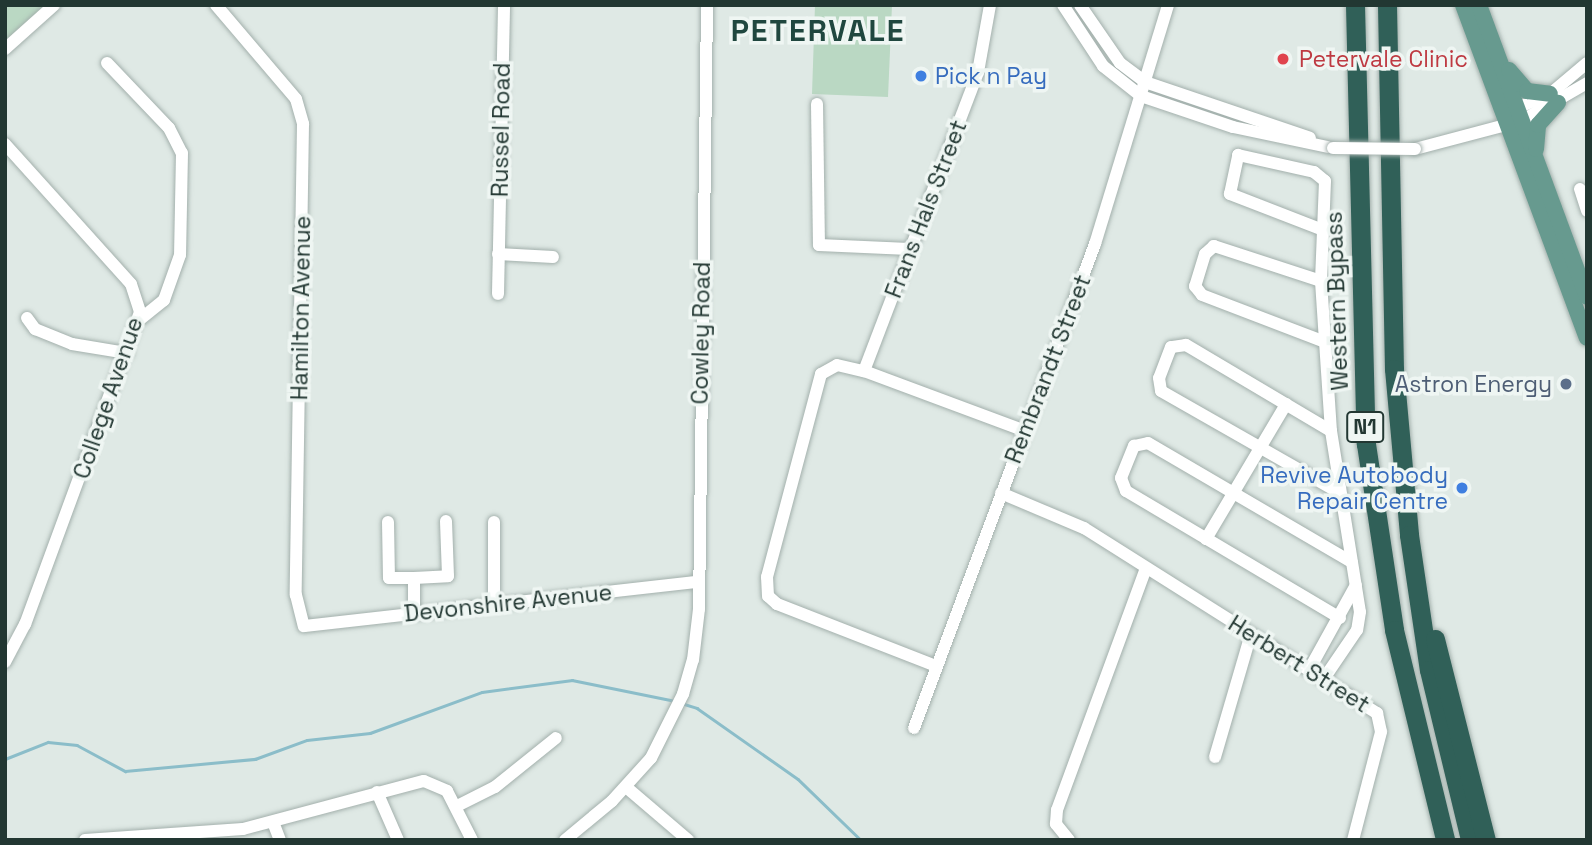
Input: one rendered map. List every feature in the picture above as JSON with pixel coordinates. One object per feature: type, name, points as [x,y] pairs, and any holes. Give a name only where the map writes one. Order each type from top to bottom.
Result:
[{"type":"highway","name":"Western Bypass","points":[[1354,5],[1366,444],[1394,630],[1445,840]]},
{"type":"highway","name":"N1","points":[[1387,5],[1394,369],[1412,557],[1429,670],[1470,840]]},
{"type":"highway","points":[[1412,557],[1486,840]]},
{"type":"main road","points":[[1463,5],[1513,117],[1539,163],[1587,297]]},
{"type":"main road","points":[[1479,5],[1513,117],[1587,338]]},
{"type":"main road","points":[[1487,27],[1519,85],[1554,99],[1537,128],[1539,163]]},
{"type":"street","points":[[5,49],[54,5]]},
{"type":"street","name":"Hamilton Avenue","points":[[216,5],[296,99],[303,124],[296,595],[304,626],[318,625]]},
{"type":"street","name":"Russel Road","points":[[498,293],[504,5]]},
{"type":"street","name":"Cowley Road","points":[[700,5],[704,84]]},
{"type":"street","name":"Cowley Road","points":[[565,840],[626,787],[653,754],[693,660],[699,583],[707,5]]},
{"type":"street","name":"Frans Hals Street","points":[[864,371],[978,72],[990,5]]},
{"type":"street","points":[[1063,5],[1103,66],[1141,96],[1233,127],[1331,147],[1415,149],[1480,130],[1587,83]]},
{"type":"street","points":[[1080,5],[1120,63],[1145,82],[1331,147]]},
{"type":"street","name":"Rembrandt Street","points":[[914,728],[1023,430],[1095,244],[1168,5]]},
{"type":"street","points":[[107,63],[169,128],[181,153],[180,255],[164,300],[139,320]]},
{"type":"street","points":[[1554,99],[1587,63]]},
{"type":"street","points":[[817,104],[819,245],[909,249]]},
{"type":"street","name":"College Avenue","points":[[5,144],[131,284],[140,304],[139,320],[127,353],[15,648],[5,662]]},
{"type":"street","points":[[1323,230],[1233,196],[1229,185],[1238,155],[1319,174],[1325,187],[1321,281],[1331,431],[1356,585],[1357,631],[1323,680]]},
{"type":"street","points":[[1580,189],[1587,211]]},
{"type":"street","points":[[1321,281],[1214,246],[1205,254],[1195,286],[1202,295],[1325,342]]},
{"type":"street","points":[[498,254],[553,257]]},
{"type":"street","points":[[27,318],[35,329],[72,344],[127,353]]},
{"type":"street","points":[[1331,431],[1186,345],[1171,347],[1159,378],[1161,391],[1340,493]]},
{"type":"street","points":[[936,666],[777,604],[766,590],[821,374],[830,366],[864,371],[1023,430]]},
{"type":"street","points":[[1206,539],[1286,404]]},
{"type":"street","points":[[1340,618],[1123,487],[1134,446],[1147,443],[1352,562]]},
{"type":"street","name":"Herbert Street","points":[[1001,493],[1084,528],[1309,670],[1381,721],[1353,840]]},
{"type":"street","points":[[388,522],[389,578],[414,578],[449,576],[446,521]]},
{"type":"street","points":[[494,522],[494,603]]},
{"type":"street","points":[[1069,840],[1056,824],[1057,810],[1146,568]]},
{"type":"street","points":[[414,578],[414,614]]},
{"type":"street","name":"Devonshire Avenue","points":[[318,625],[494,603],[699,583]]},
{"type":"street","points":[[1309,670],[1356,585]]},
{"type":"street","points":[[1215,757],[1251,634]]},
{"type":"street","points":[[457,806],[495,787],[556,738]]},
{"type":"street","points":[[85,840],[238,835],[377,792],[432,782],[457,806],[472,840]]},
{"type":"street","points":[[626,787],[688,840]]},
{"type":"street","points":[[377,792],[398,840]]},
{"type":"street","points":[[273,822],[280,840]]},
{"type":"green space","points":[[5,5],[50,5],[5,47]]},
{"type":"green space","points":[[815,5],[892,5],[888,97],[812,94]]},
{"type":"waterway","points":[[5,759],[48,742],[77,745],[125,771],[255,759],[307,740],[370,733],[482,692],[572,680],[675,701]]},
{"type":"waterway","points":[[681,703],[697,708],[798,779],[861,840]]},
{"type":"place","name":"Petervale Clinic","points":[[1283,59]]},
{"type":"place","name":"Pick n Pay","points":[[921,76]]},
{"type":"place","name":"Astron Energy","points":[[1566,384]]},
{"type":"place","name":"Revive Autobody Repair Centre","points":[[1462,488]]},
{"type":"district","name":"PETERVALE","points":[[818,31]]}]
